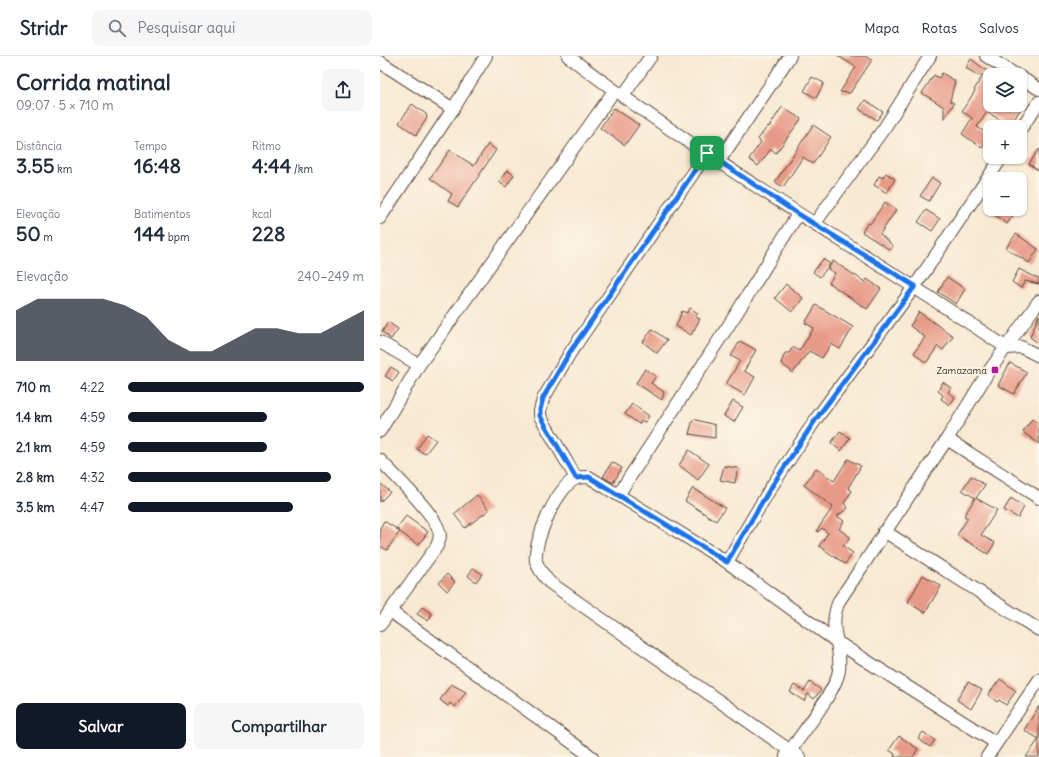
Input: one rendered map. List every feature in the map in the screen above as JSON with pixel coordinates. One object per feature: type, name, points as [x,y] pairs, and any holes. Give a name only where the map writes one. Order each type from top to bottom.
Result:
[{"type":"street","points":[[380,218],[384,205],[453,109],[486,56]]},
{"type":"street","points":[[568,56],[619,93],[798,214],[815,223],[915,286],[1007,348],[1021,347],[1039,356]]},
{"type":"street","points":[[380,431],[419,365],[619,93],[651,56]]},
{"type":"street","points":[[719,161],[790,56]]},
{"type":"street","points":[[815,223],[885,126],[930,56]]},
{"type":"street","points":[[986,56],[1005,68]]},
{"type":"street","points":[[380,62],[453,109]]},
{"type":"street","points":[[1027,81],[1039,89]]},
{"type":"street","points":[[1027,120],[1039,102]]},
{"type":"street","points":[[576,478],[540,416],[543,398],[570,352],[707,153]]},
{"type":"street","points":[[727,562],[770,489],[816,419],[915,286],[997,164]]},
{"type":"street","points":[[618,495],[736,314],[798,214]]},
{"type":"street","points":[[996,743],[837,642],[727,562],[589,477],[576,478],[563,490],[540,533],[537,543],[536,563],[549,582],[792,755],[832,688],[839,672],[837,642],[833,628],[834,615],[839,601],[884,531],[947,439],[988,374],[1039,301]]},
{"type":"street","points":[[380,342],[419,365]]},
{"type":"street","points":[[947,439],[1039,498]]},
{"type":"street","points":[[380,460],[428,513],[436,523],[440,532],[437,546],[380,625]]},
{"type":"street","points":[[884,531],[1039,630]]},
{"type":"street","points":[[390,611],[592,757]]},
{"type":"street","points":[[987,757],[1039,680]]},
{"type":"building","points":[[838,56],[865,56],[872,60],[850,93],[840,92],[856,67]]},
{"type":"building","points":[[971,59],[983,68],[983,75],[977,75],[966,68]]},
{"type":"building","points":[[942,73],[955,81],[950,101],[954,103],[944,119],[944,107],[922,93],[934,75],[939,78]]},
{"type":"building","points":[[983,75],[983,112],[987,112],[977,127],[983,131],[982,148],[962,134],[972,118],[962,111],[975,91],[974,90]]},
{"type":"building","points":[[812,77],[824,83],[816,98],[804,91]]},
{"type":"building","points":[[865,100],[883,112],[877,120],[859,109]]},
{"type":"building","points":[[412,104],[426,114],[427,118],[416,135],[399,123]]},
{"type":"building","points":[[782,107],[801,119],[776,153],[771,149],[758,166],[749,159],[761,142],[758,139],[768,126],[769,127]]},
{"type":"building","points":[[614,108],[639,125],[625,145],[600,128]]},
{"type":"building","points":[[987,112],[1019,112],[1014,120],[1000,120]]},
{"type":"building","points":[[813,125],[831,137],[813,164],[803,157],[783,187],[775,182]]},
{"type":"building","points":[[488,144],[496,150],[458,207],[448,201],[452,194],[430,178],[450,150],[474,166]]},
{"type":"building","points":[[1039,149],[1039,171],[1029,164]]},
{"type":"building","points":[[507,170],[514,175],[506,187],[499,182]]},
{"type":"building","points":[[886,173],[895,179],[887,193],[874,185],[879,176],[883,178]]},
{"type":"building","points":[[932,178],[940,183],[929,201],[920,196]]},
{"type":"building","points":[[885,202],[896,210],[880,234],[893,246],[890,250],[862,232],[868,223],[870,224]]},
{"type":"building","points":[[926,210],[940,219],[932,231],[918,222]]},
{"type":"building","points":[[996,216],[1013,216],[1007,224]]},
{"type":"building","points":[[1016,234],[1038,249],[1029,263],[1006,248]]},
{"type":"building","points":[[823,259],[830,264],[820,277],[813,272]]},
{"type":"building","points":[[833,261],[865,282],[867,279],[881,289],[867,309],[829,283],[835,273],[828,269]]},
{"type":"building","points":[[1019,269],[1039,279],[1039,284],[1025,281],[1021,288],[1012,282]]},
{"type":"building","points":[[947,277],[965,289],[956,304],[938,292]]},
{"type":"building","points":[[786,284],[803,298],[792,312],[775,298]]},
{"type":"building","points":[[816,305],[853,327],[840,349],[831,344],[822,358],[809,351],[793,373],[781,363],[785,353],[789,353],[793,347],[799,351],[814,328],[805,323]]},
{"type":"building","points":[[690,308],[698,313],[695,317],[700,319],[691,335],[676,326],[682,311],[687,313]]},
{"type":"building","points":[[919,312],[953,336],[943,350],[938,346],[926,363],[914,353],[925,337],[910,326]]},
{"type":"building","points":[[1039,315],[1039,344],[1030,337]]},
{"type":"building","points":[[388,322],[398,329],[391,339],[382,332]]},
{"type":"building","points":[[652,329],[667,340],[657,353],[643,342]]},
{"type":"building","points":[[740,341],[756,350],[744,371],[755,377],[745,395],[726,384],[740,361],[731,356]]},
{"type":"building","points":[[1010,363],[1027,372],[1014,394],[998,385]]},
{"type":"building","points":[[391,367],[399,372],[393,381],[385,376]]},
{"type":"building","points":[[645,369],[656,376],[651,383],[664,392],[662,400],[636,383]]},
{"type":"building","points":[[943,382],[951,388],[948,392],[955,397],[950,405],[941,399],[943,395],[938,391]]},
{"type":"building","points":[[733,401],[743,407],[734,422],[724,416]]},
{"type":"building","points":[[632,404],[649,416],[645,422],[641,421],[639,424],[625,414]]},
{"type":"building","points":[[693,419],[715,425],[715,438],[689,434]]},
{"type":"building","points":[[1032,419],[1039,424],[1039,444],[1023,432]]},
{"type":"building","points":[[840,431],[850,438],[841,451],[831,443]]},
{"type":"building","points":[[427,434],[436,440],[425,454],[417,449]]},
{"type":"building","points":[[689,450],[709,464],[698,480],[679,465]]},
{"type":"building","points":[[848,459],[861,466],[848,488],[852,491],[844,503],[848,508],[837,516],[844,521],[839,529],[850,537],[843,546],[853,553],[845,564],[819,546],[828,533],[822,528],[818,532],[817,530],[833,507],[804,485],[816,468],[834,481]]},
{"type":"building","points":[[612,462],[622,468],[613,483],[603,477]]},
{"type":"building","points":[[724,466],[738,468],[735,483],[720,480]]},
{"type":"building","points":[[971,476],[985,485],[976,498],[997,510],[981,535],[995,543],[988,554],[957,535],[968,518],[964,516],[975,498],[962,490]]},
{"type":"building","points":[[380,483],[390,492],[380,502]]},
{"type":"building","points":[[693,488],[725,508],[716,521],[685,501]]},
{"type":"building","points":[[477,495],[489,510],[465,528],[454,514]]},
{"type":"building","points":[[1011,498],[1024,507],[1018,518],[1004,510]]},
{"type":"building","points":[[406,516],[428,532],[418,545],[396,529]]},
{"type":"building","points":[[384,521],[400,531],[387,550],[380,546],[380,528]]},
{"type":"building","points":[[473,568],[482,574],[476,582],[468,576]]},
{"type":"building","points":[[447,574],[455,582],[447,591],[439,583]]},
{"type":"building","points":[[923,575],[941,586],[925,613],[908,602]]},
{"type":"building","points":[[422,607],[432,614],[428,621],[417,614]]},
{"type":"building","points":[[1000,679],[1016,691],[1006,705],[999,700],[997,702],[988,695]]},
{"type":"building","points":[[810,682],[821,690],[814,699],[808,694],[804,701],[790,692],[794,685],[804,691]]},
{"type":"building","points":[[968,682],[982,690],[971,709],[957,700]]},
{"type":"building","points":[[451,684],[466,692],[455,707],[450,703],[448,706],[440,700]]},
{"type":"building","points":[[1039,706],[1039,739],[1024,730]]},
{"type":"building","points":[[923,732],[935,740],[930,747],[918,739]]},
{"type":"building","points":[[899,736],[918,749],[913,757],[894,757],[895,754],[889,750]]},
{"type":"building","points":[[1039,739],[1039,757],[1026,757]]},
{"type":"place","name":"Zamazama","points":[[995,370]]},
{"type":"route","points":[[707,153],[798,214],[815,223],[915,286],[816,419],[770,489],[727,562],[589,477],[576,478],[540,416],[543,398],[570,352],[707,153]]}]
